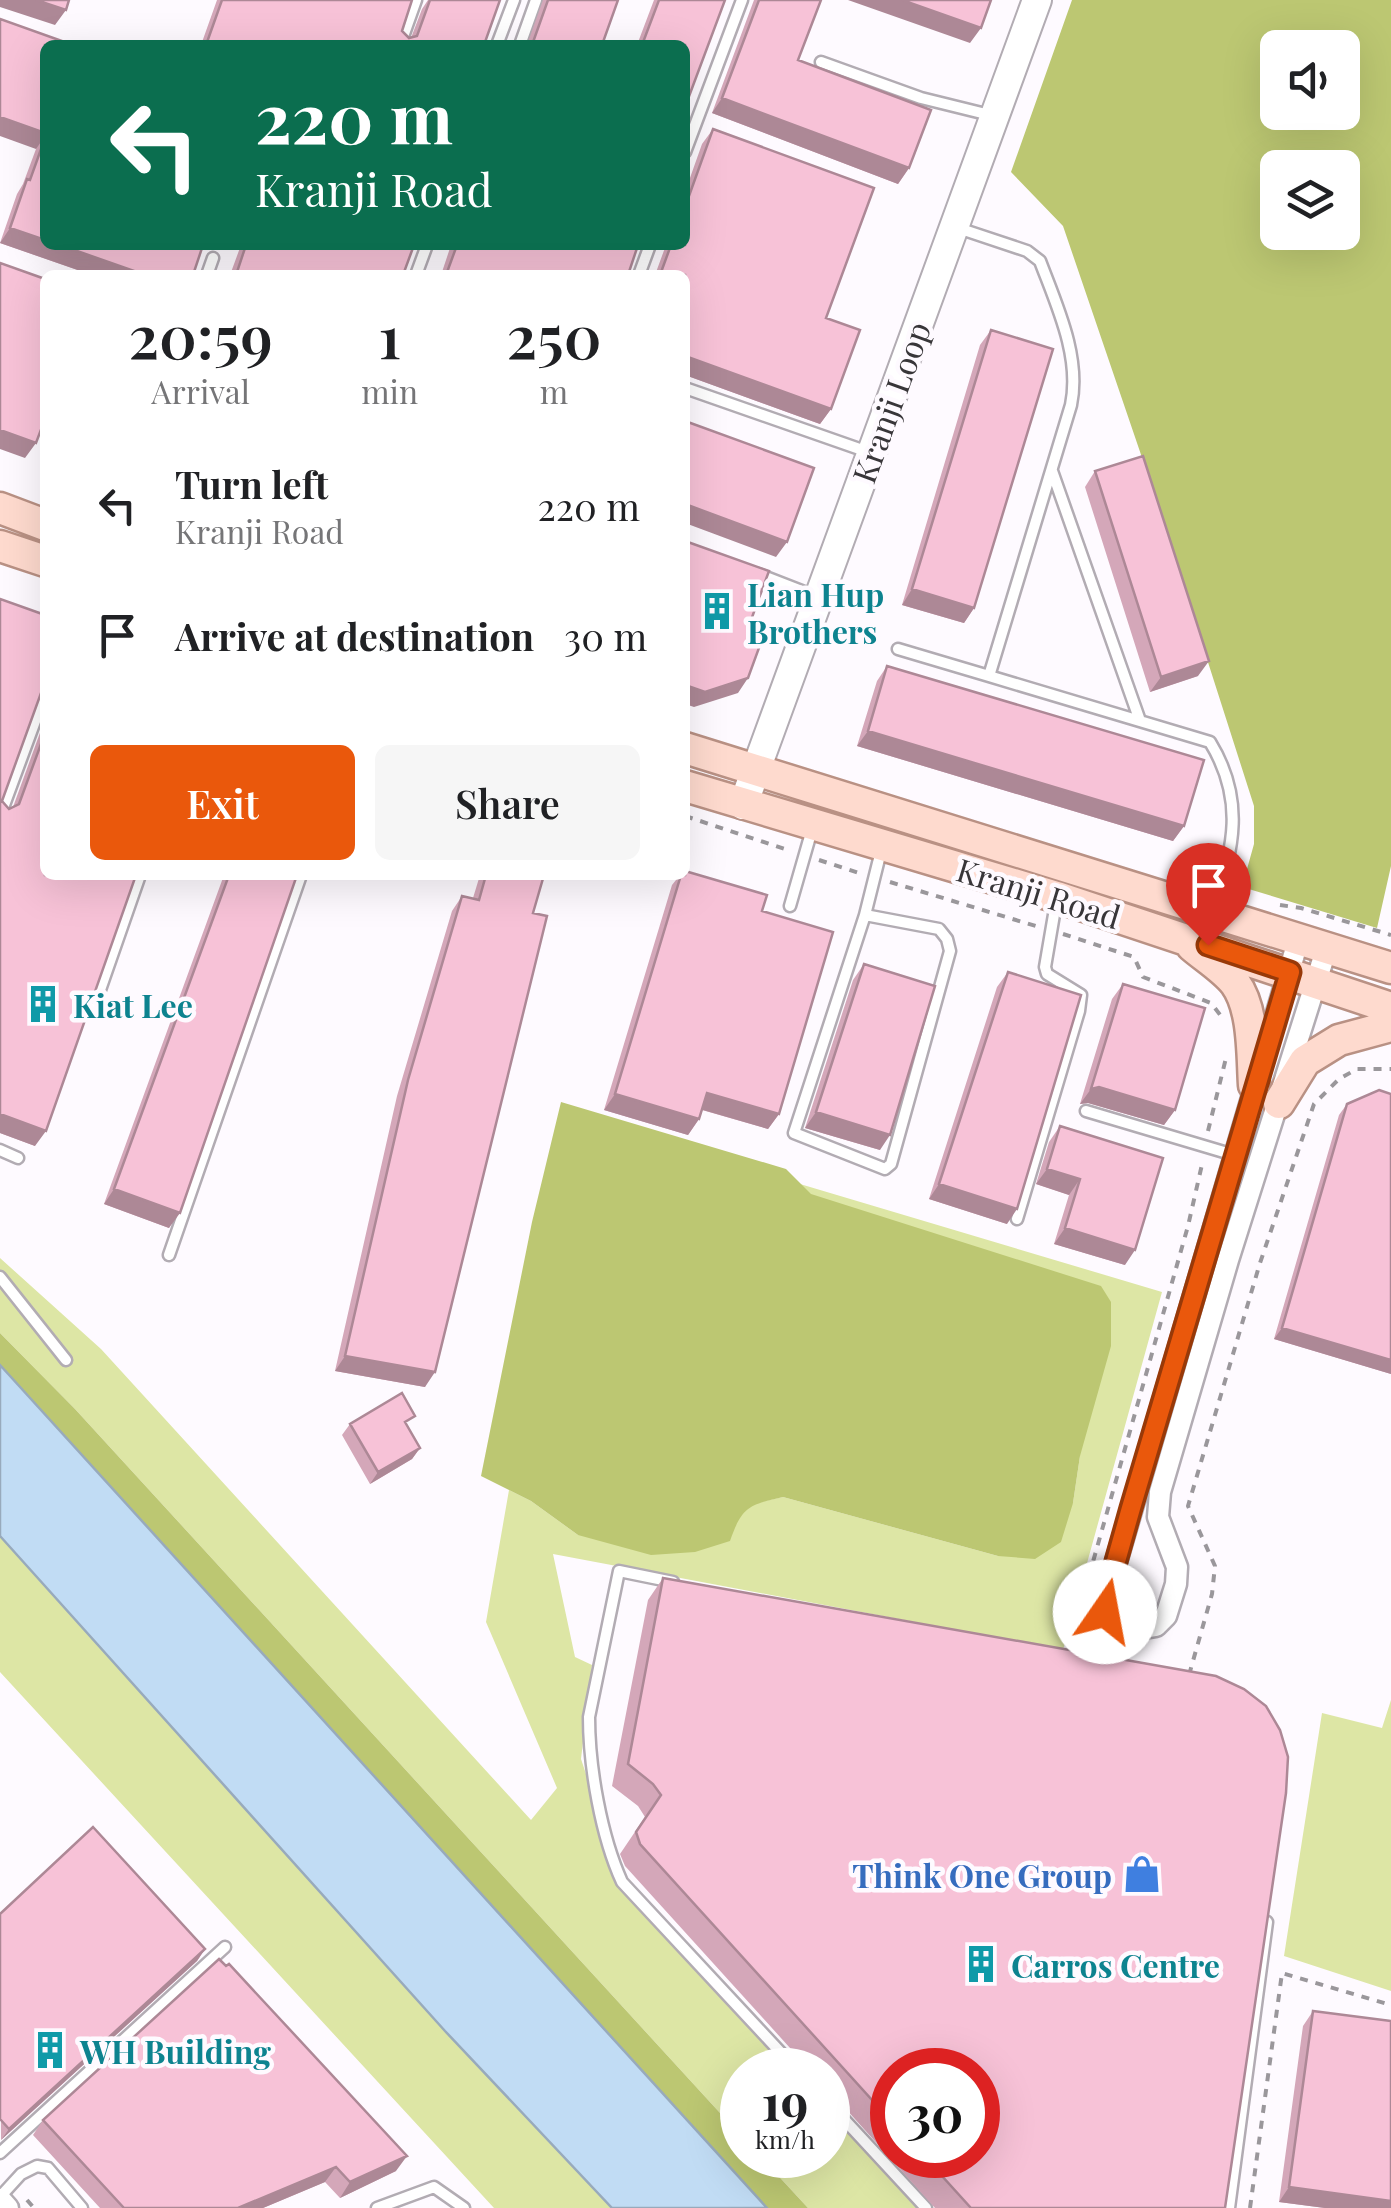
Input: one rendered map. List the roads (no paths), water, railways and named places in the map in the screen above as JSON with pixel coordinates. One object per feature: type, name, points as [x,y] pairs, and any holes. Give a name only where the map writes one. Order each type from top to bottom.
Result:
[{"type":"main road","points":[[0,508],[40,523]]},
{"type":"main road","points":[[0,546],[40,559]]},
{"type":"main road","name":"Kranji Road","points":[[690,750],[1391,968]]},
{"type":"main road","name":"Kranji Road","points":[[690,788],[1058,897],[1391,1008]]},
{"type":"main road","points":[[1178,936],[1232,978],[1241,992],[1254,1085]]},
{"type":"main road","points":[[1279,1104],[1305,1061],[1339,1040],[1391,1026]]},
{"type":"street","name":"Kranji Loop","points":[[742,805],[1037,0]]},
{"type":"street","points":[[1312,946],[1279,1104],[1228,1260],[1160,1492],[1158,1516],[1177,1567],[1172,1600],[1166,1616],[1156,1626],[1144,1628],[1109,1620],[1105,1612],[1109,1586],[1254,1085],[1303,977],[1312,946]]},
{"type":"street","points":[[0,2198],[8,2208]]},
{"type":"lane","points":[[402,40],[416,0]]},
{"type":"lane","points":[[499,40],[514,0]]},
{"type":"lane","points":[[522,40],[536,0]]},
{"type":"lane","points":[[690,139],[742,0]]},
{"type":"lane","points":[[822,62],[921,98],[995,116]]},
{"type":"lane","points":[[954,227],[1026,250],[1040,262],[1074,363],[1075,384],[1052,470],[990,676]]},
{"type":"lane","points":[[209,270],[213,258]]},
{"type":"lane","points":[[690,390],[872,453]]},
{"type":"lane","points":[[1052,470],[1139,718]]},
{"type":"lane","points":[[752,572],[818,597]]},
{"type":"lane","points":[[898,649],[1210,742],[1217,753],[1235,815],[1234,837],[1212,913]]},
{"type":"lane","points":[[0,816],[40,708]]},
{"type":"lane","points":[[790,906],[814,825]]},
{"type":"lane","points":[[865,915],[938,930],[947,939],[950,952],[891,1164],[885,1170],[794,1133],[865,915],[883,845]]},
{"type":"lane","points":[[94,1007],[138,880]]},
{"type":"lane","points":[[169,1255],[300,880]]},
{"type":"lane","points":[[1018,1218],[1079,1012],[1081,994],[1047,974],[1045,966],[1058,897]]},
{"type":"lane","points":[[1086,1111],[1234,1154]]},
{"type":"lane","points":[[0,1150],[18,1158]]},
{"type":"lane","points":[[0,1277],[66,1360]]},
{"type":"lane","points":[[677,1583],[619,1571],[589,1717],[589,1738],[609,1854],[622,1882],[777,2048]]},
{"type":"lane","points":[[1096,1670],[1109,1620]]},
{"type":"lane","points":[[1079,1666],[1116,1673]]},
{"type":"lane","points":[[1229,2208],[1268,1911]]},
{"type":"lane","points":[[0,2152],[225,1946]]},
{"type":"lane","points":[[850,2126],[926,2208]]},
{"type":"lane","points":[[0,2198],[22,2174],[37,2166],[48,2168],[82,2208]]},
{"type":"lane","points":[[377,2208],[434,2187],[464,2208]]},
{"type":"water","points":[[0,1365],[720,2156],[720,2178],[740,2178],[767,2208],[612,2208],[445,2031],[0,1536]]},
{"type":"place","name":"Lian Hup Brothers","points":[[717,611]]},
{"type":"place","name":"Kiat Lee","points":[[43,1004]]},
{"type":"place","name":"Think One Group","points":[[1142,1874]]},
{"type":"place","name":"Carros Centre","points":[[981,1964]]},
{"type":"place","name":"WH Building","points":[[50,2050]]}]
